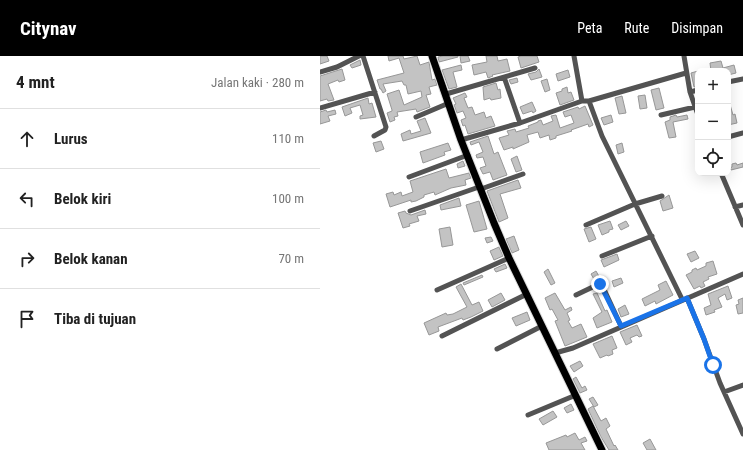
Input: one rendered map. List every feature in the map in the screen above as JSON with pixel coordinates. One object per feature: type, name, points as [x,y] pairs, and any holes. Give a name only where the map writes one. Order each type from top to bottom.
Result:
[{"type":"highway","points":[[432,56],[461,140],[509,258],[602,450]]},
{"type":"street","points":[[320,72],[337,67],[359,56]]},
{"type":"street","points":[[363,56],[386,127],[385,130],[374,136]]},
{"type":"street","points":[[574,56],[582,101]]},
{"type":"street","points":[[661,115],[695,107],[686,74],[684,56]]},
{"type":"street","points":[[446,94],[535,68]]},
{"type":"street","points":[[461,140],[520,123],[582,101],[589,101],[686,74]]},
{"type":"street","points":[[504,77],[520,123]]},
{"type":"street","points":[[731,81],[743,79]]},
{"type":"street","points":[[690,92],[695,91]]},
{"type":"street","points":[[320,108],[375,92]]},
{"type":"street","points":[[589,101],[602,136],[704,339],[723,391],[743,434]]},
{"type":"street","points":[[416,117],[449,103]]},
{"type":"street","points":[[731,136],[743,133]]},
{"type":"street","points":[[409,177],[468,155]]},
{"type":"street","points":[[410,211],[523,174]]},
{"type":"street","points":[[722,176],[743,225]]},
{"type":"street","points":[[586,225],[635,204],[662,196]]},
{"type":"street","points":[[735,207],[743,205]]},
{"type":"street","points":[[602,256],[652,236]]},
{"type":"street","points":[[437,290],[509,258]]},
{"type":"street","points":[[555,353],[574,348],[621,326],[743,274]]},
{"type":"street","points":[[576,295],[599,284],[602,285],[621,326]]},
{"type":"street","points":[[442,336],[527,294]]},
{"type":"street","points":[[498,349],[542,326]]},
{"type":"street","points":[[723,391],[743,385]]},
{"type":"street","points":[[528,415],[576,395]]},
{"type":"building","points":[[320,56],[327,56],[329,61],[320,64]]},
{"type":"building","points":[[388,56],[403,56],[404,59],[417,56],[420,65],[429,62],[432,80],[435,79],[437,85],[429,87],[431,94],[426,95],[430,107],[417,112],[416,109],[397,112],[398,116],[394,117],[395,120],[390,122],[387,113],[392,110],[387,94],[399,90],[404,105],[422,97],[421,91],[408,94],[406,85],[404,85],[402,81],[383,84],[386,91],[383,93],[377,80],[404,73],[399,58],[389,61]]},
{"type":"building","points":[[460,56],[468,56],[470,61],[461,63]]},
{"type":"building","points":[[486,56],[497,56],[498,61],[507,59],[510,71],[492,75],[493,76],[488,78],[486,72],[474,75],[472,65],[487,62]]},
{"type":"building","points":[[537,56],[539,62],[521,68],[518,57]]},
{"type":"building","points":[[438,57],[458,57],[439,62]]},
{"type":"building","points":[[360,60],[361,65],[352,68],[350,65]]},
{"type":"building","points":[[721,61],[723,68],[711,68],[710,63]]},
{"type":"building","points":[[461,65],[462,70],[453,72],[457,87],[449,89],[442,70]]},
{"type":"building","points":[[734,65],[736,73],[731,74],[731,68],[723,68]]},
{"type":"building","points":[[342,69],[345,80],[339,82],[338,80],[328,84],[334,100],[328,101],[327,99],[320,101],[320,76]]},
{"type":"building","points":[[539,69],[542,77],[531,80],[528,74],[536,72]]},
{"type":"building","points":[[568,70],[570,77],[558,81],[556,74]]},
{"type":"building","points":[[695,72],[695,87],[694,87],[691,73]]},
{"type":"building","points":[[517,78],[518,82],[511,84],[509,80]]},
{"type":"building","points":[[547,79],[550,90],[545,92],[541,81]]},
{"type":"building","points":[[496,83],[498,90],[500,89],[501,98],[491,100],[490,98],[484,100],[483,87]]},
{"type":"building","points":[[567,87],[568,93],[571,92],[574,100],[560,105],[556,93]]},
{"type":"building","points":[[659,88],[664,108],[656,110],[651,90]]},
{"type":"building","points":[[465,93],[467,97],[464,98],[468,108],[472,107],[475,115],[484,112],[486,118],[491,116],[495,126],[468,134],[465,125],[463,126],[461,120],[466,118],[463,111],[457,113],[454,105],[456,104],[453,98]]},
{"type":"building","points":[[645,95],[647,108],[640,109],[638,96]]},
{"type":"building","points":[[622,96],[626,113],[619,114],[615,98]]},
{"type":"building","points":[[368,98],[369,104],[372,103],[376,117],[360,119],[360,116],[363,115],[360,105],[350,108],[352,113],[345,116],[342,107]]},
{"type":"building","points":[[532,102],[536,111],[533,113],[532,111],[523,114],[520,107]]},
{"type":"building","points":[[585,106],[593,125],[589,127],[588,124],[556,136],[556,138],[550,140],[549,135],[540,138],[538,132],[527,135],[529,142],[513,149],[513,147],[504,150],[499,138],[509,135],[507,131],[515,129],[516,132],[529,128],[528,126],[541,120],[543,125],[553,121],[551,116],[556,115],[560,128],[574,123],[571,115],[565,117],[563,112],[578,107],[579,109]]},
{"type":"building","points":[[731,108],[733,115],[735,114],[737,123],[731,124]]},
{"type":"building","points":[[326,110],[327,112],[335,110],[336,114],[328,116],[330,121],[320,124],[320,112]]},
{"type":"building","points":[[611,115],[613,122],[604,125],[601,118]]},
{"type":"building","points":[[676,115],[677,117],[687,115],[688,119],[673,122],[676,137],[669,138],[665,122],[670,120],[670,117]]},
{"type":"building","points":[[425,118],[431,133],[403,141],[401,134],[410,130],[411,134],[421,131],[417,121]]},
{"type":"building","points":[[488,136],[494,154],[498,152],[507,175],[493,180],[490,172],[483,174],[480,168],[486,166],[483,157],[477,158],[476,155],[483,152],[479,142],[471,145],[470,142]]},
{"type":"building","points":[[381,141],[384,149],[376,152],[373,143]]},
{"type":"building","points":[[448,143],[451,150],[444,152],[445,155],[423,163],[420,152]]},
{"type":"building","points":[[622,143],[624,152],[618,154],[616,145]]},
{"type":"building","points":[[517,156],[522,170],[516,172],[511,159]]},
{"type":"building","points":[[463,161],[465,166],[458,168],[457,164]]},
{"type":"building","points":[[736,163],[737,165],[743,163],[743,167],[731,170],[732,164]]},
{"type":"building","points":[[446,169],[449,178],[469,173],[471,178],[465,180],[466,185],[451,188],[435,195],[434,192],[424,195],[424,197],[416,201],[411,202],[411,200],[390,207],[386,194],[393,192],[394,195],[401,192],[402,196],[413,192],[410,181]]},
{"type":"building","points":[[518,180],[521,188],[500,194],[508,218],[499,222],[487,191]]},
{"type":"building","points":[[669,195],[673,208],[663,211],[660,201]]},
{"type":"building","points":[[459,198],[461,206],[441,210],[440,205]]},
{"type":"building","points":[[479,201],[487,229],[474,232],[466,205]]},
{"type":"building","points":[[425,210],[426,214],[417,216],[419,221],[409,224],[410,226],[403,228],[398,213],[405,211],[411,215]]},
{"type":"building","points":[[610,221],[613,229],[602,235],[598,225]]},
{"type":"building","points":[[626,221],[629,226],[621,230],[618,225]]},
{"type":"building","points":[[450,227],[453,245],[442,247],[439,229]]},
{"type":"building","points":[[591,227],[596,239],[589,242],[584,229]]},
{"type":"building","points":[[514,236],[519,250],[512,253],[506,239]]},
{"type":"building","points":[[491,237],[493,241],[487,243],[485,238]]},
{"type":"building","points":[[499,247],[503,256],[494,260],[490,251]]},
{"type":"building","points":[[695,251],[699,258],[691,262],[687,254]]},
{"type":"building","points":[[617,254],[619,260],[604,267],[601,260]]},
{"type":"building","points":[[713,261],[717,274],[708,277],[709,279],[703,282],[705,286],[701,288],[700,286],[694,289],[686,275],[692,272],[692,270],[696,268],[697,270],[706,266],[706,263]]},
{"type":"building","points":[[505,264],[507,268],[496,272],[494,269]]},
{"type":"building","points":[[548,269],[555,283],[551,285],[544,272]]},
{"type":"building","points":[[596,271],[601,280],[595,281],[591,274]]},
{"type":"building","points":[[482,275],[483,277],[464,285],[463,283]]},
{"type":"building","points":[[621,278],[623,283],[614,287],[612,281]]},
{"type":"building","points":[[666,281],[673,295],[656,304],[655,301],[645,306],[642,299],[660,290],[658,285]]},
{"type":"building","points":[[461,284],[472,305],[479,302],[483,311],[463,320],[462,318],[438,327],[439,331],[429,335],[424,323],[446,313],[447,315],[453,314],[467,307],[456,287]]},
{"type":"building","points":[[728,286],[732,298],[727,300],[725,294],[718,298],[722,307],[714,310],[715,312],[706,315],[704,308],[711,305],[708,294]]},
{"type":"building","points":[[501,293],[505,300],[492,307],[488,300]]},
{"type":"building","points":[[555,293],[565,310],[571,307],[572,310],[567,313],[570,320],[568,321],[572,328],[581,324],[587,337],[565,346],[555,321],[558,320],[552,309],[550,310],[545,298]]},
{"type":"building","points":[[597,293],[612,322],[597,328],[593,318],[602,312],[593,294]]},
{"type":"building","points":[[743,298],[743,313],[738,314],[736,305],[739,304],[738,300]]},
{"type":"building","points":[[625,305],[629,314],[621,317],[618,309]]},
{"type":"building","points":[[527,312],[530,320],[516,326],[512,318]]},
{"type":"building","points":[[637,325],[642,336],[639,337],[637,335],[630,338],[632,342],[626,345],[620,332]]},
{"type":"building","points":[[612,336],[617,348],[612,350],[613,354],[600,358],[593,344]]},
{"type":"building","points":[[580,361],[583,366],[574,372],[570,366]]},
{"type":"building","points":[[576,377],[582,388],[585,386],[587,390],[580,393],[573,379]]},
{"type":"building","points":[[593,397],[598,405],[594,407],[589,399]]},
{"type":"building","points":[[571,404],[574,410],[567,413],[564,408]]},
{"type":"building","points":[[593,406],[601,421],[606,418],[610,426],[606,429],[614,446],[615,445],[618,450],[609,450],[601,437],[588,409]]},
{"type":"building","points":[[553,411],[557,417],[543,425],[539,419]]},
{"type":"building","points":[[575,433],[579,440],[585,437],[587,441],[581,443],[585,450],[549,450],[546,443]]},
{"type":"building","points":[[650,439],[656,450],[647,450],[643,443]]},
{"type":"route","points":[[600,284],[602,285],[621,326],[687,298],[713,365]]}]
